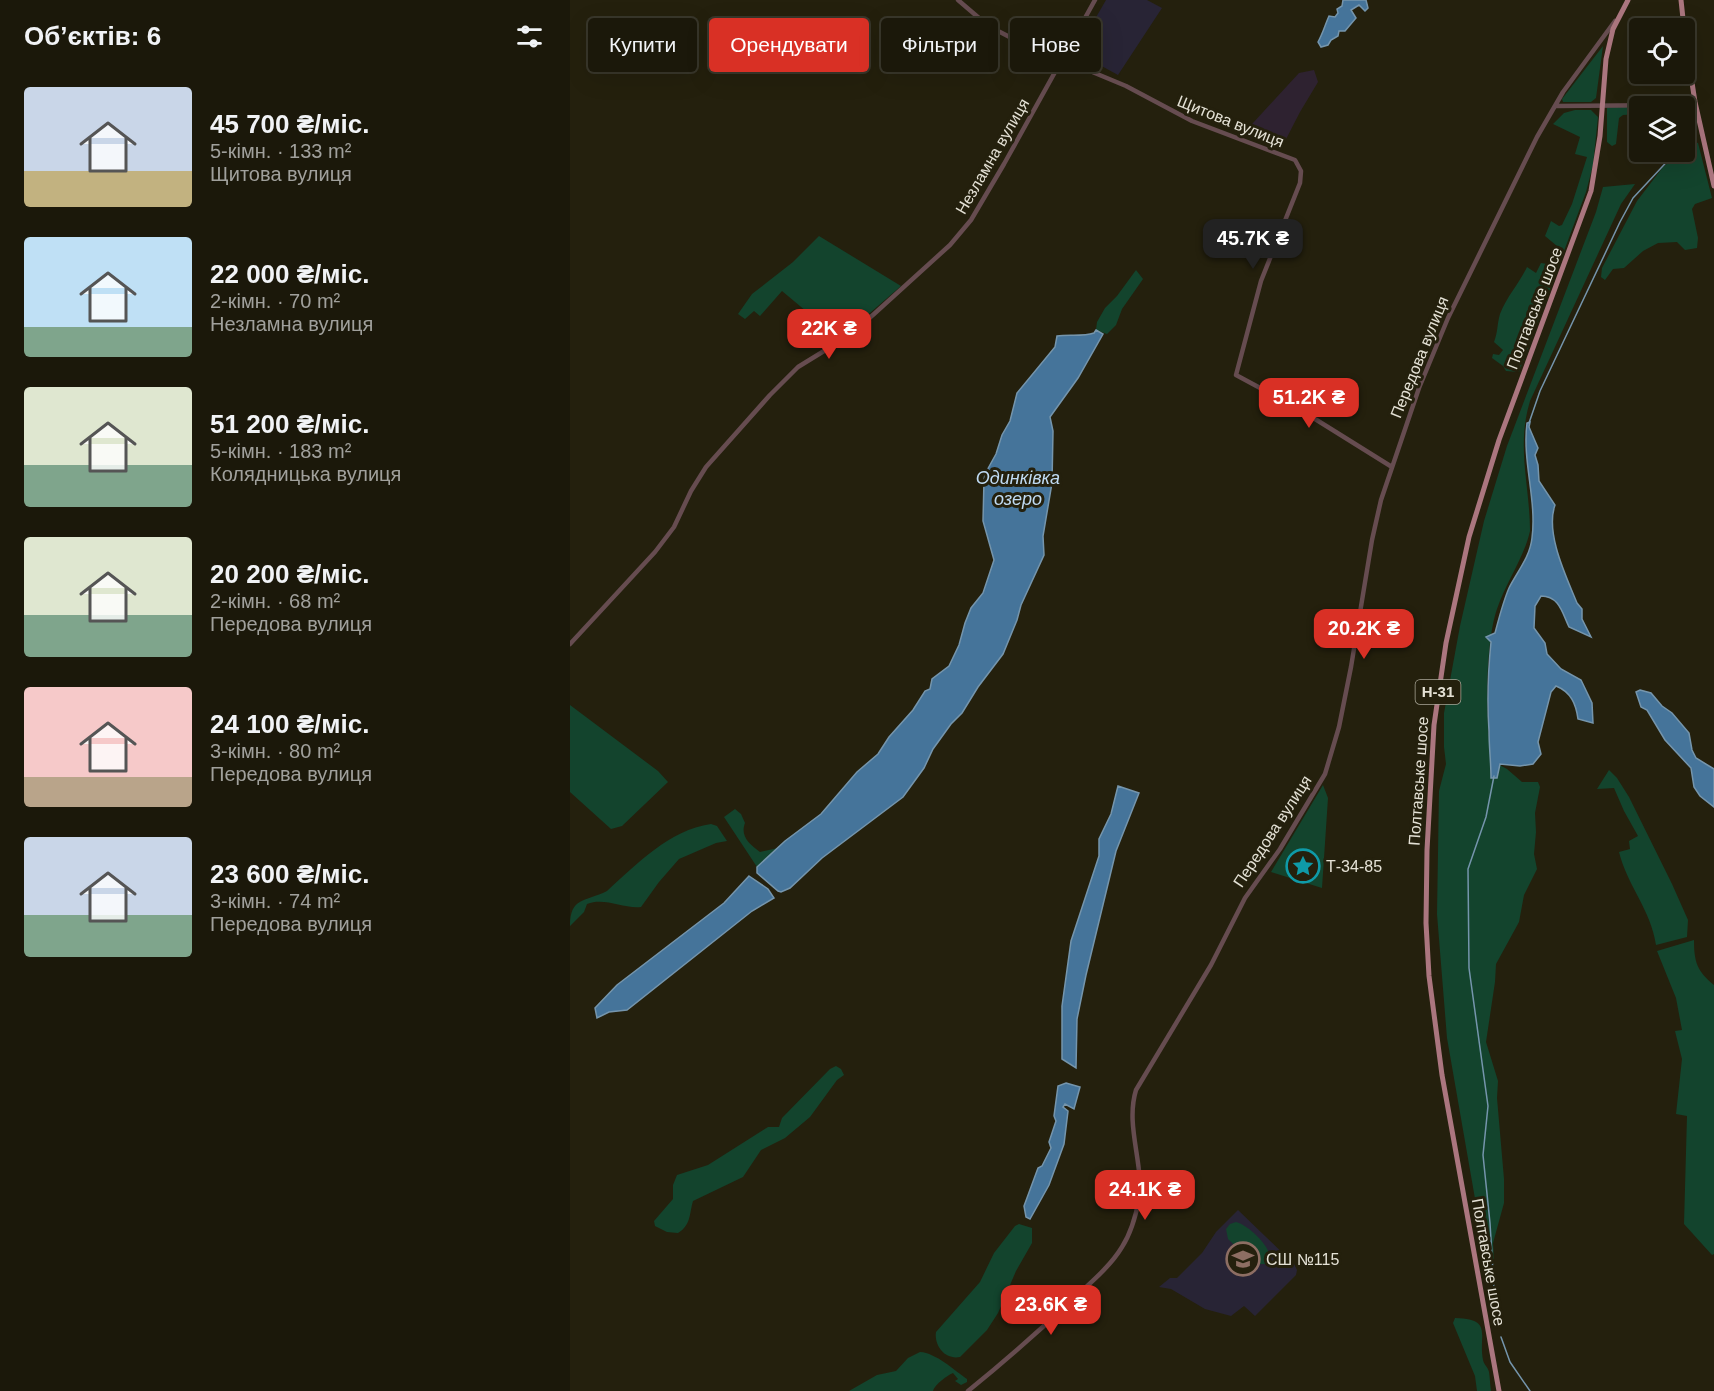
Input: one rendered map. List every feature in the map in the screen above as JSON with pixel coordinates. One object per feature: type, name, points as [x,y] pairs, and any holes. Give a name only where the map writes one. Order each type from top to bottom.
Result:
[{"type":"main road","name":"Передова вулиця","points":[[1619,15],[1628,0]]},
{"type":"main road","points":[[1681,0],[1683,18]]},
{"type":"main road","name":"Полтавське шосе","points":[[1499,1391],[1442,1075],[1430,976],[1426,887],[1432,747],[1446,643],[1469,537],[1499,440],[1591,191],[1599,148],[1606,59],[1619,15]]},
{"type":"main road","points":[[1695,102],[1714,186]]},
{"type":"street","name":"Щитова вулиця","points":[[958,0],[979,18],[1010,37]]},
{"type":"street","name":"Незламна вулиця","points":[[1084,18],[1095,0]]},
{"type":"street","name":"Передова вулиця","points":[[968,1391],[1027,1342],[1086,1287],[1114,1258],[1128,1236],[1140,1191],[1132,1108],[1136,1090],[1211,965],[1237,911],[1280,849],[1325,774],[1339,728],[1352,667],[1372,540],[1381,500],[1419,388],[1448,318],[1522,167],[1555,106],[1619,15]]},
{"type":"street","name":"Незламна вулиця","points":[[570,644],[655,552],[674,527],[691,491],[706,467],[770,394],[798,367],[850,335],[950,245],[971,220],[1054,72]]},
{"type":"street","name":"Щитова вулиця","points":[[1090,72],[1126,86],[1192,121],[1276,152],[1295,160],[1299,165],[1300,183],[1261,281],[1236,375],[1299,409],[1392,467]]},
{"type":"street","points":[[1555,106],[1629,105]]},
{"type":"shaded area","points":[[1106,0],[1147,0],[1162,8],[1118,75],[1101,66],[1101,18],[1096,18]]},
{"type":"shaded area","points":[[1314,70],[1318,82],[1282,147],[1277,148],[1242,135],[1299,73]]},
{"type":"shaded area","name":"СШ №115","points":[[1238,1210],[1294,1264],[1297,1270],[1296,1275],[1255,1316],[1244,1306],[1231,1316],[1205,1309],[1171,1289],[1159,1287],[1170,1278],[1177,1278],[1202,1253],[1216,1232]]},
{"type":"green space","points":[[1603,46],[1596,98],[1591,102],[1563,102],[1562,99]]},
{"type":"green space","points":[[1611,106],[1629,107],[1629,115],[1619,118],[1616,144],[1612,146],[1607,142],[1607,108]]},
{"type":"green space","points":[[1591,110],[1598,117],[1593,165],[1586,192],[1519,372],[1506,371],[1492,358],[1493,354],[1499,355],[1503,350],[1494,342],[1500,314],[1527,267],[1536,273],[1541,263],[1547,264],[1557,246],[1545,236],[1551,221],[1559,226],[1562,225],[1572,204],[1587,157],[1575,154],[1580,137],[1553,124],[1564,113]]},
{"type":"green space","points":[[1695,142],[1698,143],[1712,198],[1695,204],[1692,209],[1698,238],[1697,248],[1685,250],[1677,242],[1658,243],[1643,251],[1624,268],[1613,269],[1605,280],[1601,277],[1602,268],[1637,201],[1669,162],[1695,162]]},
{"type":"green space","points":[[1635,184],[1621,204],[1530,401],[1524,434],[1524,450],[1530,531],[1524,551],[1497,609],[1490,642],[1487,706],[1492,761],[1507,769],[1522,782],[1538,782],[1540,787],[1535,813],[1534,854],[1537,869],[1524,895],[1519,922],[1496,964],[1486,1042],[1498,1081],[1497,1098],[1504,1179],[1504,1203],[1493,1243],[1494,1260],[1490,1265],[1485,1256],[1447,1038],[1437,914],[1439,791],[1446,764],[1444,713],[1460,626],[1484,521],[1507,446],[1596,212],[1603,187]]},
{"type":"green space","points":[[819,236],[901,286],[848,332],[837,337],[782,291],[760,316],[754,311],[745,319],[738,314],[752,294],[793,262]]},
{"type":"green space","points":[[1136,270],[1143,279],[1122,309],[1116,325],[1107,334],[1096,330],[1097,322],[1105,308]]},
{"type":"green space","points":[[570,705],[658,771],[668,782],[622,826],[611,829],[570,792]]},
{"type":"green space","points":[[1609,770],[1629,797],[1672,884],[1688,920],[1687,937],[1656,945],[1649,920],[1627,876],[1619,852],[1630,849],[1629,841],[1638,836],[1614,788],[1597,789]]},
{"type":"green space","points":[[1323,785],[1328,798],[1322,888],[1271,872]]},
{"type":"green space","points":[[735,809],[741,814],[745,823],[746,839],[752,846],[760,852],[778,848],[757,867],[724,817]]},
{"type":"green space","points":[[711,824],[717,826],[727,841],[716,843],[679,859],[641,907],[594,902],[587,904],[584,912],[570,926],[573,910],[580,902],[607,891],[654,850],[681,833]]},
{"type":"green space","points":[[1694,940],[1698,966],[1714,985],[1714,1254],[1712,1255],[1684,1224],[1687,1116],[1676,1114],[1682,1059],[1675,1031],[1682,1030],[1676,998],[1657,951]]},
{"type":"green space","points":[[836,1066],[844,1075],[837,1080],[810,1117],[785,1138],[761,1150],[743,1177],[693,1201],[687,1223],[678,1233],[667,1232],[655,1226],[654,1221],[673,1199],[673,1185],[677,1175],[708,1165],[768,1127],[779,1127],[782,1118],[830,1069]]},
{"type":"green space","points":[[1236,1222],[1252,1231],[1266,1246],[1270,1256],[1265,1264],[1254,1264],[1228,1239],[1226,1229],[1230,1224]]},
{"type":"green space","points":[[1019,1224],[1032,1228],[1032,1243],[1016,1271],[998,1313],[987,1330],[960,1357],[945,1354],[939,1347],[936,1332],[980,1282],[994,1253]]},
{"type":"green space","points":[[1455,1318],[1475,1321],[1480,1325],[1483,1360],[1489,1372],[1491,1391],[1477,1391],[1475,1376],[1453,1323]]},
{"type":"green space","points":[[920,1352],[945,1362],[967,1379],[967,1382],[961,1385],[955,1381],[958,1379],[953,1373],[939,1383],[933,1391],[849,1391],[877,1375],[896,1371],[908,1358]]},
{"type":"water","points":[[1343,0],[1366,0],[1368,8],[1365,11],[1359,5],[1351,10],[1356,18],[1345,31],[1339,31],[1338,36],[1328,45],[1321,47],[1318,42],[1329,16],[1335,17]]},
{"type":"water","name":"Одинківка озеро","points":[[1096,330],[1103,334],[1078,378],[1050,417],[1053,431],[1052,483],[1043,536],[1044,555],[1021,605],[1003,654],[962,713],[933,749],[924,768],[903,797],[822,858],[790,888],[778,891],[757,873],[757,867],[785,841],[821,814],[857,772],[878,754],[925,691],[930,689],[932,679],[949,666],[959,645],[971,608],[983,593],[994,560],[983,521],[984,480],[1010,421],[1017,393],[1055,347],[1057,336],[1089,334]]},
{"type":"water","points":[[1530,422],[1529,427],[1538,448],[1535,455],[1539,481],[1555,505],[1553,528],[1558,554],[1577,603],[1582,609],[1582,619],[1591,637],[1569,627],[1556,602],[1541,596],[1535,606],[1534,628],[1545,643],[1547,654],[1561,669],[1581,680],[1592,703],[1593,723],[1578,719],[1572,699],[1556,686],[1551,692],[1538,742],[1541,754],[1533,764],[1520,766],[1500,764],[1497,778],[1491,778],[1488,698],[1491,642],[1486,637],[1495,633],[1509,588],[1531,545],[1533,509],[1526,452],[1527,423]]},
{"type":"water","points":[[1640,690],[1651,693],[1662,706],[1672,713],[1689,733],[1696,758],[1714,769],[1714,807],[1700,796],[1694,787],[1691,768],[1665,740],[1647,710],[1641,707],[1636,692]]},
{"type":"water","points":[[1118,786],[1139,793],[1116,851],[1086,975],[1077,1019],[1076,1068],[1062,1059],[1062,1006],[1071,941],[1099,856],[1099,839],[1111,814]]},
{"type":"water","points":[[749,876],[768,889],[774,898],[752,911],[627,1010],[609,1012],[597,1018],[595,1008],[617,985],[724,903]]},
{"type":"water","points":[[1066,1083],[1080,1087],[1074,1109],[1065,1104],[1063,1107],[1068,1111],[1064,1144],[1049,1185],[1030,1219],[1026,1217],[1024,1206],[1038,1168],[1042,1166],[1051,1148],[1049,1142],[1056,1121],[1054,1116],[1058,1086]]},
{"type":"waterway","points":[[1529,423],[1540,391],[1620,222],[1633,198],[1667,162]]},
{"type":"waterway","points":[[1494,776],[1486,817],[1468,869],[1469,968],[1488,1106],[1483,1155],[1494,1289]]},
{"type":"waterway","points":[[1501,1337],[1510,1362],[1530,1391]]},
{"type":"place","name":"Т-34-85","points":[[1303,866]]},
{"type":"place","name":"СШ №115","points":[[1243,1259]]}]
